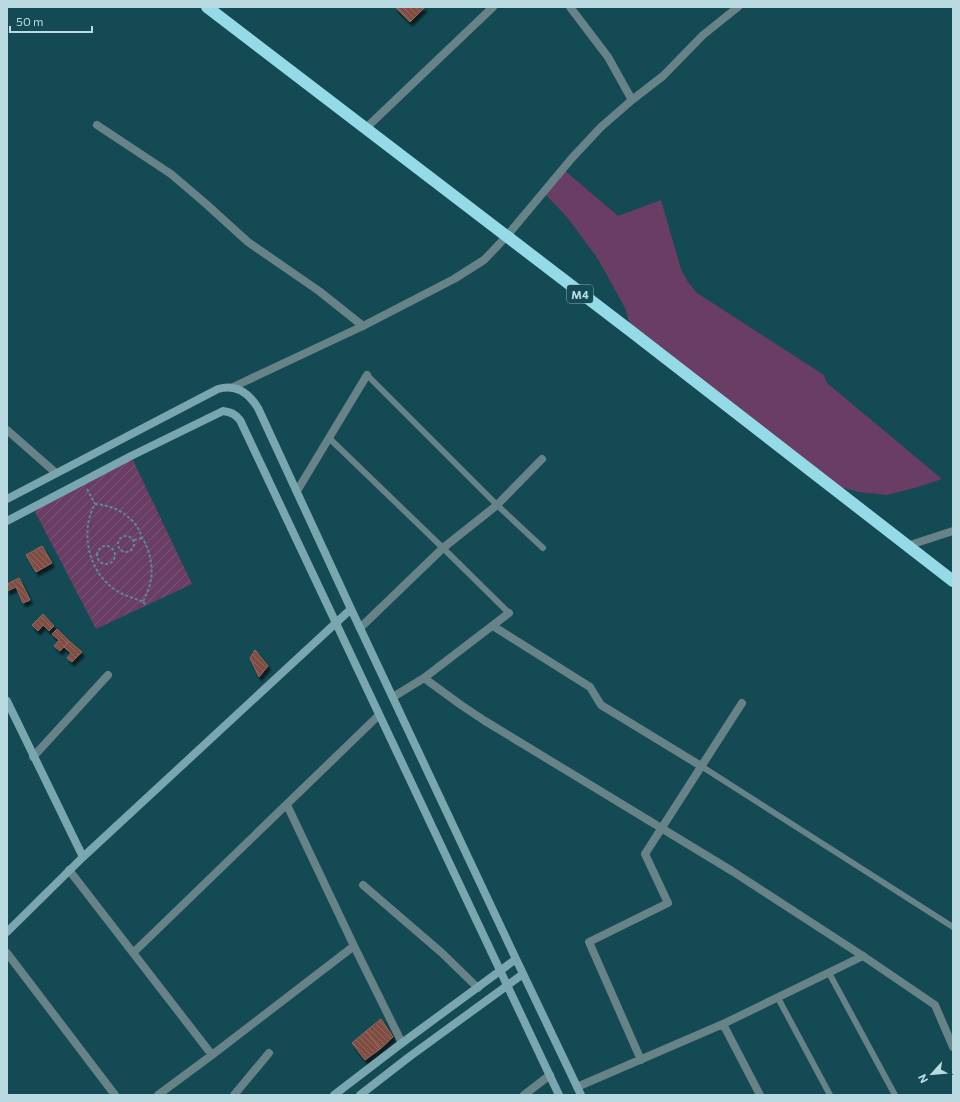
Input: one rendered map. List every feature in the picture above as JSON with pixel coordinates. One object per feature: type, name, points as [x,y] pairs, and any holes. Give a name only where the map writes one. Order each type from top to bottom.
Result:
[{"type":"highway","name":"M4","points":[[207,7],[638,337],[953,582]]},
{"type":"street","points":[[366,128],[493,7]]},
{"type":"street","points":[[570,7],[608,56],[632,100]]},
{"type":"street","points":[[233,388],[363,326],[460,275],[484,260],[506,237],[572,158],[601,127],[663,76],[703,35],[738,7]]},
{"type":"street","points":[[97,125],[171,174],[248,242],[319,291],[363,326]]},
{"type":"street","points":[[296,491],[367,375]]},
{"type":"street","points":[[7,499],[218,390],[233,388],[247,394],[252,399],[258,408],[351,609],[581,1095]]},
{"type":"street","points":[[7,521],[223,411],[235,415],[240,420],[559,1095]]},
{"type":"street","points":[[7,430],[56,473]]},
{"type":"street","points":[[360,628],[443,548],[497,504],[542,459]]},
{"type":"street","points":[[907,546],[953,531]]},
{"type":"street","points":[[7,932],[69,870],[351,609]]},
{"type":"street","points":[[393,697],[424,678],[509,614]]},
{"type":"street","points":[[493,626],[590,687],[601,705],[701,766]]},
{"type":"street","points":[[33,757],[108,675]]},
{"type":"street","points":[[424,678],[485,721],[732,871],[863,956],[935,1005],[953,1048]]},
{"type":"street","points":[[7,701],[83,857]]},
{"type":"street","points":[[641,1060],[589,942],[668,903],[645,854],[742,703]]},
{"type":"street","points":[[133,953],[379,715]]},
{"type":"street","points":[[287,804],[402,1043]]},
{"type":"street","points":[[69,870],[212,1055]]},
{"type":"street","points":[[363,885],[442,953],[478,988]]},
{"type":"street","points":[[158,1095],[354,946]]},
{"type":"street","points":[[7,953],[115,1095]]},
{"type":"street","points":[[578,1087],[723,1024],[863,956]]},
{"type":"street","points":[[334,1095],[516,959]]},
{"type":"street","points":[[360,1095],[409,1057],[523,974]]},
{"type":"street","points":[[723,1024],[760,1095]]},
{"type":"street","points":[[234,1095],[269,1053]]},
{"type":"street","points":[[524,1095],[550,1075]]},
{"type":"lane","points":[[367,375],[497,504],[544,548]]},
{"type":"lane","points":[[329,438],[509,614]]},
{"type":"lane","points":[[701,766],[953,927]]},
{"type":"lane","points":[[829,973],[895,1095]]},
{"type":"lane","points":[[778,998],[830,1095]]},
{"type":"path","points":[[84,481],[95,504],[89,518],[87,531],[87,542],[93,561],[99,573],[110,586],[121,593],[143,602],[146,605]]},
{"type":"path","points":[[95,504],[104,504],[124,514],[136,526],[149,552],[152,568],[150,586],[143,602]]},
{"type":"path","points":[[130,536],[134,540],[135,546],[130,552],[124,553],[119,548],[118,541],[122,537],[130,536]]},
{"type":"path","points":[[134,540],[142,538]]},
{"type":"path","points":[[103,546],[108,546],[113,549],[114,552],[113,560],[108,563],[102,562],[98,558],[97,552],[103,546]]},
{"type":"path","points":[[114,552],[119,548]]},
{"type":"path","points":[[93,561],[98,558]]},
{"type":"shaded area","points":[[563,169],[618,216],[661,200],[681,269],[688,282],[697,293],[824,375],[827,383],[942,479],[887,495],[859,492],[825,483],[632,332],[625,308],[598,259],[567,217],[543,192]]},
{"type":"shaded area","points":[[131,456],[192,584],[96,629],[33,508]]},
{"type":"building","points":[[395,7],[425,7],[410,22]]},
{"type":"building","points":[[42,546],[52,563],[36,572],[26,555]]},
{"type":"building","points":[[19,578],[30,600],[23,603],[16,587],[7,591],[7,584]]},
{"type":"building","points":[[43,614],[54,626],[49,631],[43,625],[38,631],[32,625]]},
{"type":"building","points":[[57,629],[69,641],[60,651],[54,646],[59,640],[52,634]]},
{"type":"building","points":[[69,641],[82,652],[72,662],[67,658],[71,653],[64,647]]},
{"type":"building","points":[[255,650],[268,666],[259,677],[250,658]]},
{"type":"building","points":[[381,1019],[393,1037],[380,1049],[366,1031]]},
{"type":"building","points":[[366,1031],[380,1049],[365,1060],[352,1043]]}]
